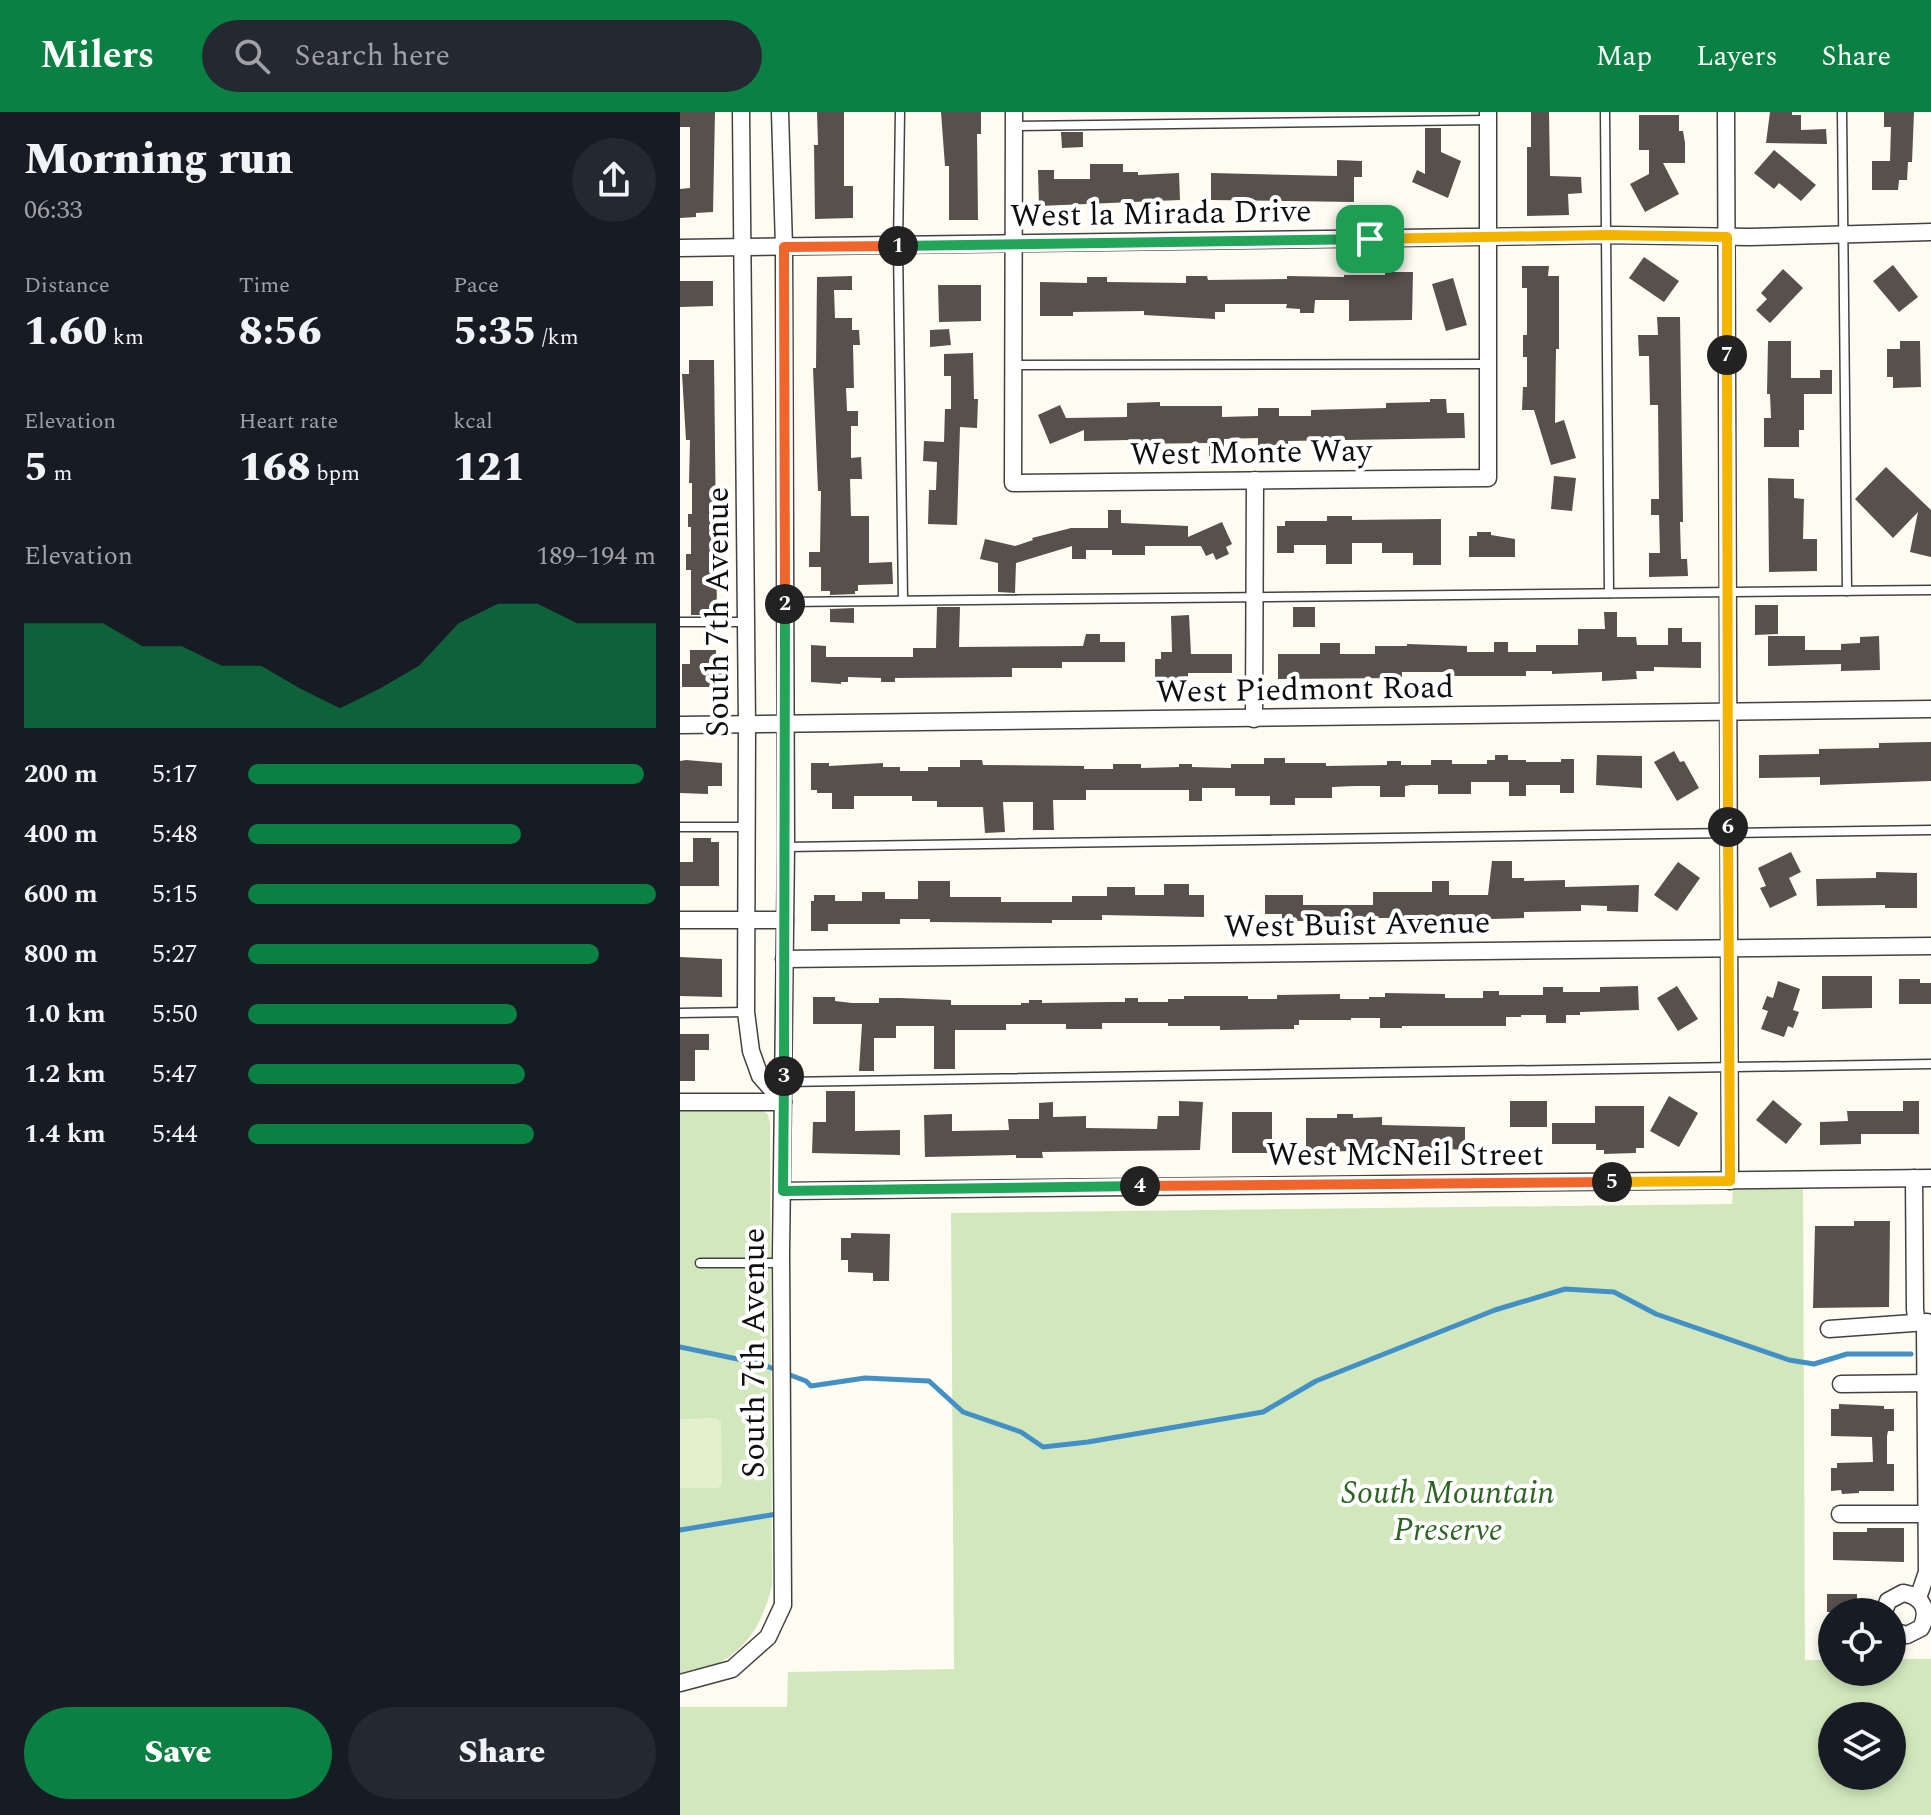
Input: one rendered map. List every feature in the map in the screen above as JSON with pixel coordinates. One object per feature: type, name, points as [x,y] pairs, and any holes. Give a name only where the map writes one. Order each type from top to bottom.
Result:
[{"type":"street","name":"South 7th Avenue","points":[[741,112],[747,725],[746,1012],[751,1051],[760,1076],[783,1102]]},
{"type":"street","name":"South 7th Avenue","points":[[680,1683],[732,1669],[768,1637],[783,1605],[781,1263],[786,847],[784,247],[780,112]]},
{"type":"street","points":[[1726,112],[1730,1181]]},
{"type":"street","points":[[1488,116],[1488,364]]},
{"type":"street","points":[[1014,119],[1014,365]]},
{"type":"street","name":"West la Mirada Drive","points":[[680,248],[1931,232]]},
{"type":"street","name":"West Monte Way","points":[[1014,365],[1013,483],[1488,478],[1488,364]]},
{"type":"street","points":[[1254,719],[1255,480]]},
{"type":"street","name":"West Piedmont Road","points":[[680,725],[1931,709]]},
{"type":"street","points":[[680,920],[785,920]]},
{"type":"street","name":"West Buist Avenue","points":[[784,959],[1931,946]]},
{"type":"street","points":[[680,1102],[783,1102]]},
{"type":"street","points":[[1914,1178],[1915,1309],[1916,1318],[1927,1324]]},
{"type":"street","name":"West McNeil Street","points":[[783,1191],[1931,1178]]},
{"type":"street","points":[[1829,1329],[1927,1324]]},
{"type":"street","points":[[1918,1598],[1927,1572],[1929,1514],[1927,1324]]},
{"type":"street","points":[[1841,1384],[1928,1384]]},
{"type":"street","points":[[1840,1514],[1929,1514]]},
{"type":"street","points":[[1892,1598],[1903,1593],[1918,1598],[1926,1612],[1926,1632],[1906,1635]]},
{"type":"lane","points":[[900,112],[898,246],[903,600]]},
{"type":"lane","points":[[1605,112],[1609,593]]},
{"type":"lane","points":[[1842,112],[1847,591]]},
{"type":"lane","points":[[1014,119],[1488,116]]},
{"type":"lane","points":[[1014,365],[1488,364]]},
{"type":"lane","points":[[785,602],[1931,590]]},
{"type":"lane","points":[[680,622],[746,622]]},
{"type":"lane","points":[[680,827],[747,827]]},
{"type":"lane","points":[[786,847],[1931,830]]},
{"type":"lane","points":[[680,1013],[746,1012]]},
{"type":"lane","points":[[784,1082],[1931,1064]]},
{"type":"lane","points":[[700,1263],[781,1263]]},
{"type":"green space","points":[[680,1107],[763,1110],[770,1124],[772,1586],[759,1621],[741,1647],[715,1665],[680,1678]]},
{"type":"green space","name":"South Mountain Preserve","points":[[1733,1185],[1803,1186],[1805,1660],[1818,1660],[1818,1686],[1906,1686],[1906,1659],[1931,1659],[1931,1815],[680,1815],[680,1707],[787,1707],[788,1672],[954,1669],[951,1213],[1732,1204]]},
{"type":"green space","points":[[716,1418],[721,1422],[722,1484],[718,1488],[680,1488],[680,1419]]},
{"type":"building","points":[[680,112],[715,112],[713,212],[696,213],[696,217],[680,218],[680,189],[690,188],[690,127],[680,127]]},
{"type":"building","points":[[817,112],[844,112],[844,186],[853,186],[853,218],[815,219]]},
{"type":"building","points":[[941,112],[981,112],[981,134],[977,134],[978,220],[949,220],[949,166],[945,166]]},
{"type":"building","points":[[1531,112],[1549,112],[1550,176],[1581,177],[1582,193],[1568,194],[1569,215],[1527,216],[1527,147],[1531,147]]},
{"type":"building","points":[[1770,112],[1801,115],[1801,130],[1826,129],[1827,144],[1766,143]]},
{"type":"building","points":[[1884,112],[1914,112],[1912,162],[1908,162],[1907,180],[1899,180],[1898,190],[1872,190],[1872,161],[1890,161],[1891,127],[1884,127]]},
{"type":"building","points":[[1639,115],[1679,115],[1679,131],[1683,131],[1685,143],[1685,163],[1663,163],[1679,194],[1645,212],[1630,184],[1649,174],[1649,150],[1639,150]]},
{"type":"building","points":[[1425,128],[1441,128],[1441,152],[1461,161],[1448,198],[1412,182],[1417,170],[1425,174]]},
{"type":"building","points":[[1061,132],[1083,132],[1083,147],[1062,148]]},
{"type":"building","points":[[1774,150],[1816,185],[1801,201],[1779,183],[1774,189],[1754,173]]},
{"type":"building","points":[[1337,160],[1362,161],[1362,177],[1354,177],[1354,202],[1211,200],[1211,173],[1337,176]]},
{"type":"building","points":[[1090,164],[1123,164],[1123,172],[1138,172],[1138,175],[1179,173],[1180,200],[1039,206],[1038,170],[1054,170],[1054,179],[1090,179]]},
{"type":"building","points":[[1644,257],[1679,281],[1664,302],[1629,278]]},
{"type":"building","points":[[1893,265],[1918,297],[1899,312],[1873,281]]},
{"type":"building","points":[[1522,266],[1549,266],[1548,276],[1559,276],[1555,423],[1564,420],[1576,458],[1551,465],[1534,410],[1522,410],[1523,387],[1527,387],[1523,335],[1527,335],[1527,288],[1522,288]]},
{"type":"building","points":[[1783,269],[1803,288],[1770,323],[1756,310],[1767,299],[1761,293]]},
{"type":"building","points":[[1385,272],[1413,272],[1412,320],[1349,321],[1349,300],[1315,300],[1314,313],[1300,313],[1300,309],[1286,308],[1287,304],[1225,304],[1225,312],[1215,312],[1215,319],[1144,315],[1144,311],[1073,312],[1073,316],[1040,316],[1040,282],[1087,283],[1087,277],[1107,277],[1107,282],[1186,283],[1186,276],[1207,276],[1208,280],[1287,279],[1287,276],[1385,275]]},
{"type":"building","points":[[852,276],[852,290],[834,290],[835,318],[852,318],[852,330],[859,330],[860,345],[853,345],[854,388],[846,388],[847,411],[858,411],[858,426],[851,426],[851,458],[861,457],[862,479],[850,479],[851,516],[869,516],[869,563],[892,562],[893,584],[858,585],[855,594],[830,595],[830,591],[821,591],[821,567],[809,567],[809,552],[820,552],[821,491],[818,491],[813,368],[816,368],[817,277]]},
{"type":"building","points":[[1453,278],[1467,325],[1446,331],[1432,284]]},
{"type":"building","points":[[680,281],[713,281],[713,306],[680,307]]},
{"type":"building","points":[[938,285],[981,285],[981,321],[939,322]]},
{"type":"building","points":[[1657,317],[1680,317],[1681,559],[1687,559],[1688,576],[1649,577],[1649,553],[1660,553],[1659,515],[1651,515],[1651,499],[1659,499],[1658,405],[1650,405],[1649,356],[1639,356],[1638,335],[1658,335]]},
{"type":"building","points":[[949,329],[951,345],[930,347],[930,330]]},
{"type":"building","points":[[1768,341],[1791,341],[1791,378],[1820,378],[1820,370],[1832,370],[1832,394],[1804,394],[1804,430],[1799,430],[1799,447],[1764,447],[1764,418],[1771,418],[1770,394],[1767,394]]},
{"type":"building","points":[[1900,341],[1920,341],[1921,387],[1893,388],[1893,377],[1887,377],[1887,349],[1900,349]]},
{"type":"building","points":[[973,353],[974,399],[978,399],[977,428],[960,427],[957,525],[928,524],[929,490],[936,490],[937,462],[923,461],[924,441],[944,442],[945,409],[951,409],[951,376],[944,376],[944,354]]},
{"type":"building","points":[[689,360],[714,360],[717,615],[691,615],[691,570],[686,570],[686,554],[691,554],[688,514],[692,514],[692,483],[689,483],[690,440],[686,440],[682,374],[689,374]]},
{"type":"building","points":[[1430,399],[1446,399],[1447,413],[1464,413],[1465,438],[1288,441],[1288,445],[1258,446],[1258,438],[1224,439],[1224,456],[1209,456],[1209,443],[1084,441],[1084,430],[1050,444],[1038,415],[1060,405],[1066,418],[1127,417],[1127,403],[1160,402],[1160,406],[1222,406],[1222,417],[1258,416],[1258,408],[1279,408],[1279,416],[1311,416],[1311,410],[1386,408],[1386,403],[1430,402]]},
{"type":"building","points":[[1886,467],[1931,510],[1931,557],[1910,552],[1918,512],[1893,538],[1855,499]]},
{"type":"building","points":[[1554,476],[1576,478],[1572,511],[1551,509]]},
{"type":"building","points":[[1768,478],[1794,479],[1794,498],[1804,499],[1803,539],[1817,539],[1817,571],[1769,572]]},
{"type":"building","points":[[1108,510],[1121,510],[1121,523],[1188,526],[1188,537],[1222,522],[1232,544],[1226,547],[1229,554],[1216,560],[1213,553],[1206,556],[1201,546],[1145,546],[1145,555],[1112,555],[1112,550],[1086,550],[1086,559],[1072,559],[1072,546],[1016,563],[1015,593],[998,592],[998,563],[980,559],[985,539],[1015,546],[1032,538],[1071,528],[1108,528]]},
{"type":"building","points":[[1327,516],[1352,516],[1352,520],[1441,519],[1441,565],[1413,565],[1413,553],[1382,553],[1382,543],[1352,543],[1352,564],[1326,564],[1326,545],[1294,545],[1294,553],[1277,553],[1277,526],[1285,526],[1285,521],[1327,521]]},
{"type":"building","points":[[1477,532],[1491,532],[1491,535],[1515,539],[1515,557],[1469,557],[1469,536],[1477,536]]},
{"type":"building","points":[[1755,605],[1778,605],[1778,634],[1755,635]]},
{"type":"building","points":[[937,607],[960,607],[959,647],[1083,646],[1086,634],[1100,634],[1100,642],[1125,642],[1125,662],[1062,662],[1062,668],[1012,668],[1012,677],[895,678],[895,682],[881,682],[881,678],[848,677],[848,682],[841,684],[811,682],[811,645],[826,646],[826,657],[913,657],[913,648],[936,648]]},
{"type":"building","points":[[1293,607],[1315,607],[1315,627],[1293,627]]},
{"type":"building","points":[[854,608],[854,623],[830,622],[830,609]]},
{"type":"building","points":[[1604,612],[1617,612],[1617,637],[1636,637],[1637,645],[1668,645],[1668,628],[1682,628],[1682,642],[1701,642],[1701,668],[1654,667],[1654,671],[1636,671],[1637,679],[1602,681],[1602,672],[1552,674],[1552,671],[1526,671],[1526,676],[1447,676],[1447,672],[1402,672],[1402,678],[1278,679],[1278,654],[1320,654],[1320,643],[1340,643],[1340,654],[1375,654],[1375,646],[1407,644],[1467,646],[1467,652],[1494,652],[1494,642],[1508,642],[1508,652],[1536,652],[1536,645],[1578,645],[1578,629],[1605,629]]},
{"type":"building","points":[[1189,615],[1191,654],[1232,654],[1232,673],[1188,673],[1188,679],[1177,681],[1155,679],[1155,659],[1161,659],[1161,652],[1172,652],[1171,616]]},
{"type":"building","points":[[1768,636],[1805,636],[1805,650],[1841,650],[1841,644],[1860,643],[1860,637],[1879,636],[1880,670],[1841,671],[1841,664],[1768,666]]},
{"type":"building","points":[[690,650],[716,650],[716,666],[722,666],[722,679],[716,679],[716,687],[682,687],[682,664],[690,664]]},
{"type":"building","points":[[1931,742],[1931,781],[1820,785],[1820,777],[1759,778],[1759,755],[1819,754],[1819,749],[1879,748],[1879,743]]},
{"type":"building","points":[[1674,751],[1680,762],[1684,761],[1699,788],[1677,801],[1654,762]]},
{"type":"building","points":[[1495,755],[1508,755],[1508,760],[1526,762],[1574,759],[1574,793],[1560,793],[1560,785],[1526,785],[1526,796],[1509,796],[1509,782],[1471,782],[1471,794],[1438,794],[1438,785],[1411,785],[1405,786],[1405,797],[1380,797],[1380,786],[1355,786],[1332,787],[1332,798],[1295,798],[1295,805],[1270,805],[1270,796],[1235,796],[1235,788],[1202,788],[1202,801],[1189,801],[1189,790],[1086,790],[1086,800],[1053,800],[1054,830],[1033,830],[1033,802],[1003,802],[1005,832],[985,833],[983,807],[937,807],[937,801],[912,801],[912,796],[854,796],[854,809],[832,809],[832,793],[811,790],[811,763],[829,763],[829,766],[883,763],[883,767],[900,767],[900,771],[960,767],[960,760],[982,760],[983,765],[1084,766],[1084,769],[1113,769],[1113,764],[1141,764],[1141,768],[1192,764],[1192,767],[1231,768],[1231,764],[1264,764],[1264,758],[1285,758],[1285,763],[1326,763],[1326,766],[1387,765],[1387,761],[1401,761],[1401,765],[1431,765],[1431,760],[1452,760],[1452,764],[1487,764],[1487,760],[1495,760]]},
{"type":"building","points":[[1597,755],[1642,756],[1642,788],[1596,785]]},
{"type":"building","points":[[680,761],[722,763],[722,786],[708,786],[708,794],[680,793]]},
{"type":"building","points":[[693,838],[711,838],[711,842],[719,842],[719,886],[680,886],[680,862],[693,862]]},
{"type":"building","points":[[1791,852],[1801,872],[1789,878],[1797,895],[1770,908],[1760,888],[1766,886],[1758,868]]},
{"type":"building","points":[[1492,861],[1512,861],[1512,878],[1524,878],[1524,881],[1565,880],[1565,887],[1639,885],[1638,912],[1607,911],[1607,906],[1581,905],[1581,911],[1524,912],[1524,918],[1427,921],[1427,918],[1357,918],[1357,926],[1315,926],[1315,921],[1282,921],[1282,914],[1265,914],[1265,895],[1303,895],[1303,905],[1373,905],[1373,892],[1432,892],[1432,881],[1449,881],[1449,895],[1488,895]]},
{"type":"building","points":[[1678,862],[1700,878],[1677,911],[1654,895]]},
{"type":"building","points":[[1876,872],[1917,873],[1917,908],[1817,906],[1816,879],[1876,878]]},
{"type":"building","points":[[918,881],[950,881],[950,897],[1001,897],[1001,902],[1072,902],[1072,896],[1107,896],[1107,887],[1135,887],[1135,895],[1164,895],[1164,884],[1189,884],[1189,895],[1204,895],[1204,917],[1102,915],[1102,920],[1052,920],[1052,923],[900,919],[900,924],[828,924],[828,931],[811,931],[811,901],[814,901],[814,895],[835,895],[835,901],[862,901],[862,892],[885,892],[885,899],[918,899]]},
{"type":"building","points":[[680,957],[722,959],[722,997],[680,996]]},
{"type":"building","points":[[1822,976],[1872,976],[1872,1008],[1822,1009]]},
{"type":"building","points":[[1899,979],[1920,979],[1920,983],[1931,983],[1931,1004],[1899,1004]]},
{"type":"building","points":[[1778,981],[1800,989],[1793,1010],[1799,1012],[1793,1028],[1788,1026],[1784,1037],[1761,1029],[1768,1011],[1762,1009],[1767,996],[1773,998]]},
{"type":"building","points":[[1638,986],[1639,1010],[1580,1012],[1580,1015],[1566,1015],[1566,1023],[1546,1023],[1546,1015],[1521,1015],[1506,1017],[1506,1026],[1380,1028],[1380,1018],[1351,1018],[1299,1020],[1299,1025],[1294,1025],[1294,1029],[1220,1030],[1220,1026],[1102,1023],[1102,1029],[1066,1029],[1066,1024],[1006,1024],[1006,1030],[955,1030],[955,1069],[934,1069],[934,1026],[896,1026],[896,1038],[874,1038],[874,1071],[859,1071],[862,1024],[813,1024],[813,997],[835,997],[835,1001],[852,1003],[879,1003],[879,998],[900,998],[951,1000],[951,1005],[1021,1005],[1029,1003],[1029,1000],[1042,1000],[1042,1003],[1125,1002],[1125,998],[1138,998],[1138,1002],[1168,1002],[1168,999],[1184,999],[1184,996],[1277,999],[1277,995],[1340,994],[1340,999],[1369,999],[1385,997],[1385,993],[1483,998],[1483,991],[1499,991],[1499,995],[1543,995],[1543,987],[1563,987],[1563,992],[1600,992],[1600,987]]},
{"type":"building","points":[[1677,986],[1698,1019],[1678,1031],[1657,998]]},
{"type":"building","points":[[680,1034],[709,1034],[709,1050],[695,1050],[695,1081],[680,1081]]},
{"type":"building","points":[[826,1091],[855,1091],[855,1131],[900,1130],[900,1155],[812,1153],[813,1122],[826,1122]]},
{"type":"building","points":[[1669,1096],[1698,1113],[1679,1147],[1650,1131]]},
{"type":"building","points":[[1773,1100],[1802,1124],[1786,1144],[1756,1120]]},
{"type":"building","points":[[1179,1101],[1203,1102],[1200,1150],[1042,1152],[1043,1158],[1016,1158],[1016,1155],[925,1157],[924,1115],[952,1114],[952,1131],[1009,1130],[1008,1119],[1039,1119],[1039,1103],[1053,1102],[1053,1117],[1086,1116],[1086,1128],[1157,1129],[1158,1116],[1179,1116]]},
{"type":"building","points":[[1510,1101],[1547,1101],[1547,1127],[1510,1127]]},
{"type":"building","points":[[1903,1101],[1919,1101],[1919,1134],[1861,1134],[1861,1144],[1820,1145],[1820,1122],[1848,1121],[1847,1111],[1903,1111]]},
{"type":"building","points":[[1595,1106],[1644,1106],[1644,1148],[1636,1148],[1636,1153],[1604,1154],[1604,1150],[1596,1150],[1596,1144],[1552,1144],[1552,1123],[1595,1123]]},
{"type":"building","points":[[1232,1112],[1272,1112],[1272,1153],[1232,1153]]},
{"type":"building","points":[[1337,1114],[1353,1114],[1353,1118],[1382,1117],[1382,1125],[1465,1127],[1465,1150],[1400,1146],[1400,1150],[1306,1152],[1306,1118],[1337,1118]]},
{"type":"building","points":[[1854,1221],[1890,1221],[1889,1307],[1813,1308],[1815,1226],[1854,1226]]},
{"type":"building","points":[[851,1233],[890,1234],[889,1281],[873,1281],[873,1273],[848,1272],[848,1260],[841,1260],[841,1238],[851,1238]]},
{"type":"building","points":[[1839,1404],[1894,1409],[1894,1431],[1888,1431],[1887,1436],[1887,1464],[1894,1464],[1894,1491],[1842,1494],[1841,1490],[1831,1491],[1831,1468],[1837,1468],[1837,1463],[1873,1462],[1872,1437],[1831,1436],[1831,1409],[1839,1409]]},
{"type":"building","points":[[1867,1528],[1904,1528],[1904,1562],[1833,1560],[1833,1532],[1867,1532]]},
{"type":"building","points":[[1827,1594],[1857,1594],[1857,1598],[1827,1598]]},
{"type":"waterway","points":[[680,1347],[761,1364],[806,1381],[811,1386],[865,1378],[929,1381],[963,1412],[1021,1432],[1043,1447],[1263,1412],[1316,1381],[1495,1310],[1565,1289],[1614,1292],[1656,1314],[1789,1360],[1814,1364],[1847,1354],[1911,1354]]},
{"type":"waterway","points":[[680,1530],[777,1514]]},
{"type":"route","points":[[1607,235],[1727,237],[1730,1181],[783,1191],[786,847],[784,247],[1370,239],[1607,235]]}]
